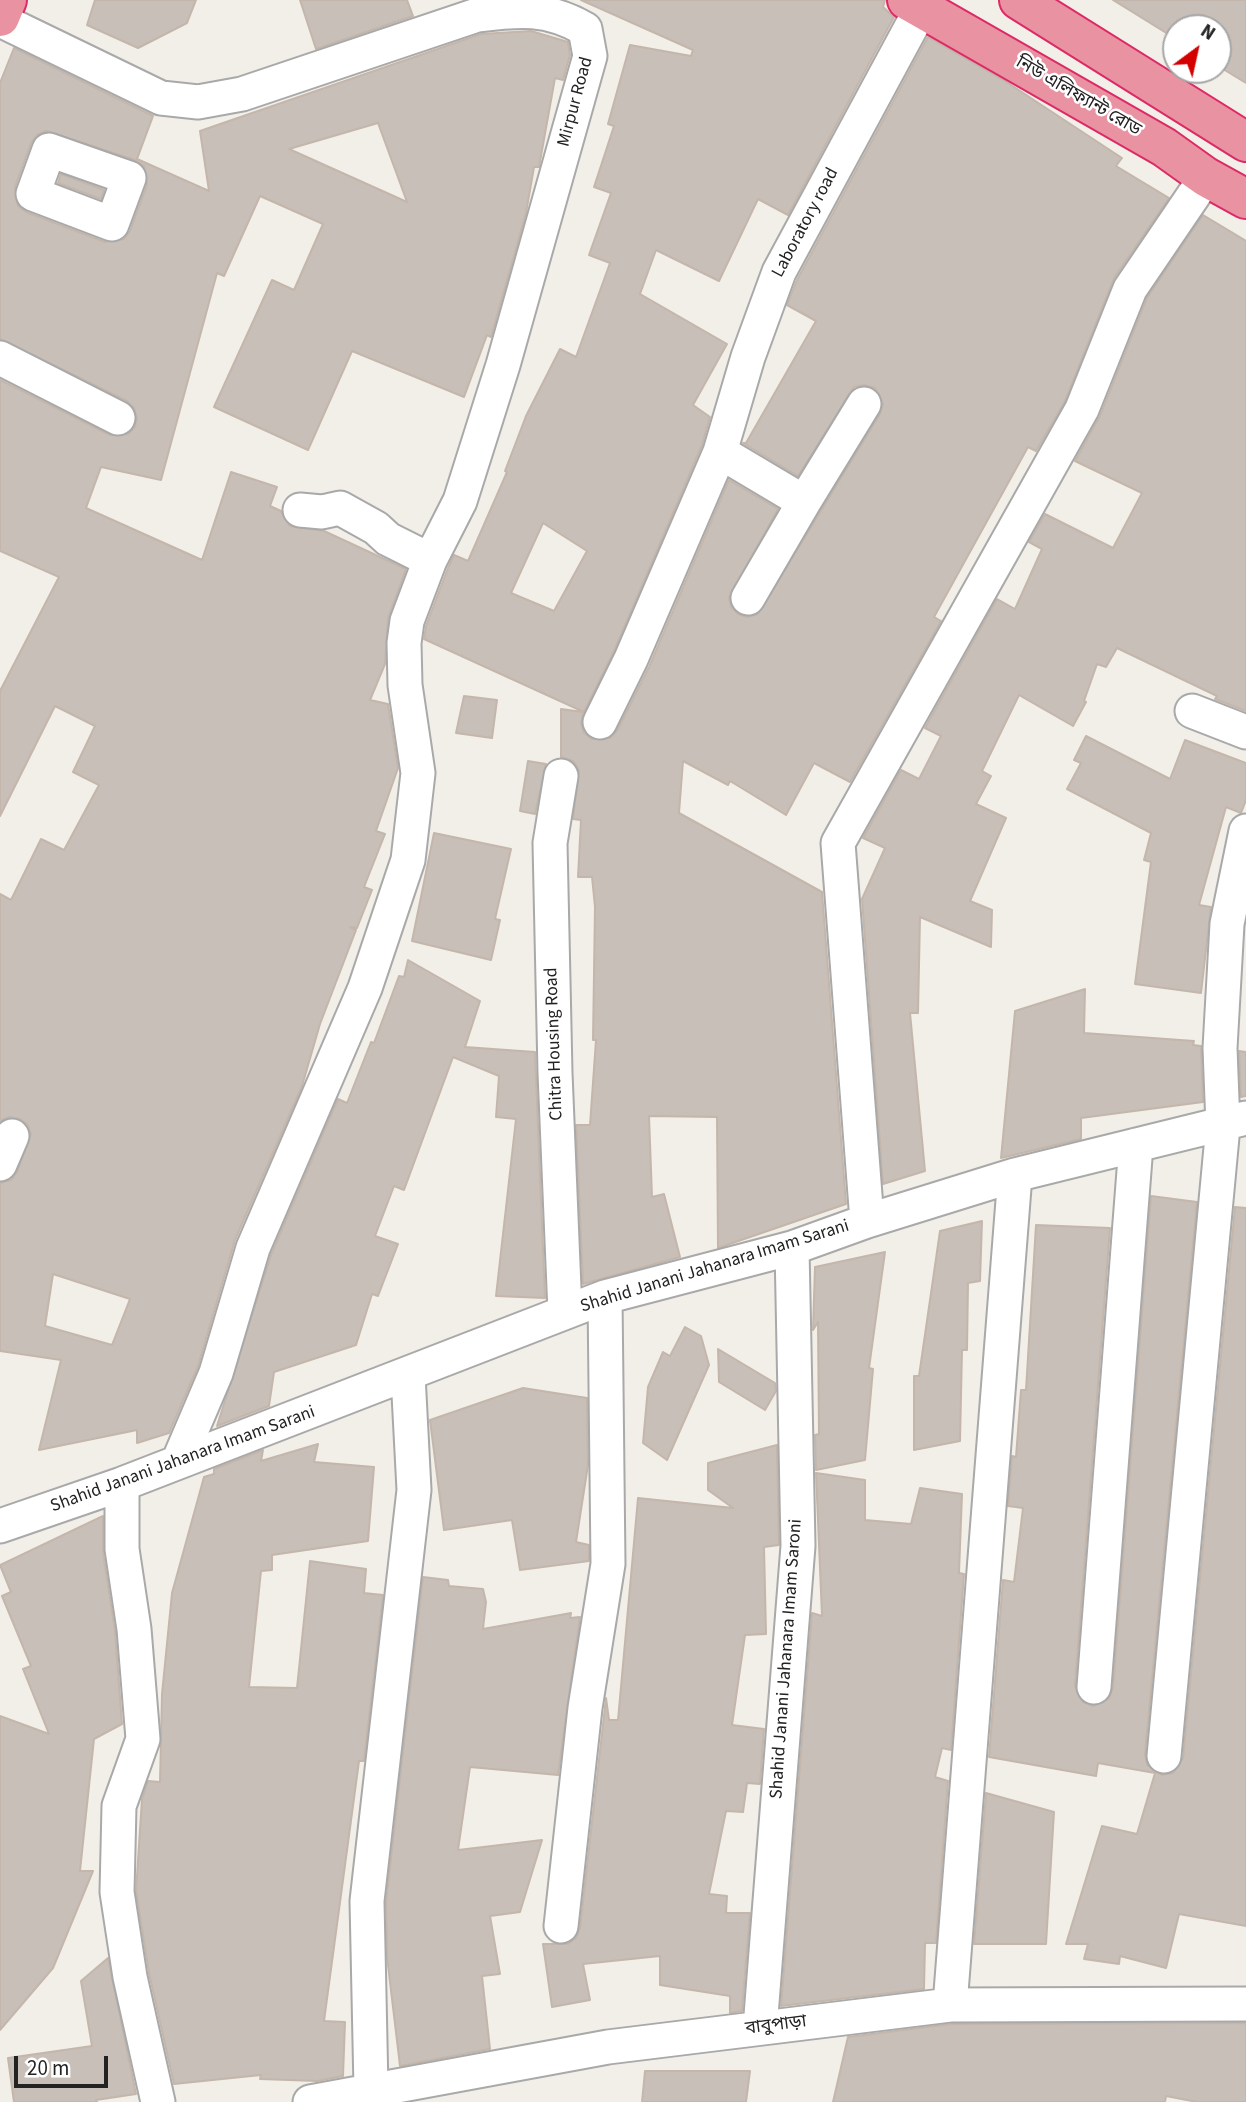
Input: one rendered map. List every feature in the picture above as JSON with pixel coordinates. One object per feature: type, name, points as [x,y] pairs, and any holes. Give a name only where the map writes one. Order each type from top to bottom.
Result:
[{"type":"highway","points":[[0,18],[7,0]]},
{"type":"highway","points":[[1018,0],[1243,133]]},
{"type":"highway","name":"নিউ এলিফ্যান্ট রোড","points":[[915,4],[1164,147],[1206,177],[1246,199]]},
{"type":"street","name":"Laboratory road","points":[[600,722],[631,659],[720,452],[748,357],[779,272],[915,4]]},
{"type":"street","name":"Mirpur Road","points":[[0,18],[62,52],[161,98],[198,102],[242,94],[477,15],[513,11],[548,12],[585,29],[590,56],[503,365],[460,501],[430,560]]},
{"type":"street","points":[[867,1221],[838,843],[1082,409],[1130,289],[1206,177]]},
{"type":"street","points":[[0,358],[118,418]]},
{"type":"street","points":[[748,598],[864,404]]},
{"type":"street","points":[[720,452],[804,502]]},
{"type":"street","points":[[178,1462],[216,1373],[253,1248],[365,988],[408,860],[418,773],[405,685],[404,643],[407,621],[430,560],[388,539],[376,528],[341,509],[322,512],[300,510]]},
{"type":"street","points":[[1192,711],[1246,733]]},
{"type":"street","name":"Chitra Housing Road","points":[[561,776],[550,843],[555,1073],[565,1312]]},
{"type":"street","points":[[1164,1756],[1235,1122],[1220,1048],[1227,924],[1246,831]]},
{"type":"street","name":"Shahid Janani Jahanara Imam Sarani","points":[[0,1527],[122,1484],[604,1297],[792,1248],[867,1221],[1015,1175],[1235,1122]]},
{"type":"street","points":[[1094,1687],[1136,1145]]},
{"type":"street","points":[[950,2005],[1015,1175]]},
{"type":"street","name":"Shahid Janani Jahanara Imam Saroni","points":[[760,2028],[798,1546],[792,1248]]},
{"type":"street","points":[[561,1926],[585,1708],[608,1564],[604,1297]]},
{"type":"street","points":[[371,2090],[367,1901],[414,1490],[408,1375]]},
{"type":"street","points":[[122,1484],[122,1549],[134,1629],[144,1739],[119,1806],[117,1892],[130,1977],[158,2102]]},
{"type":"street","name":"বাবুপাড়া","points":[[310,2102],[608,2047],[950,2005],[1246,2004]]},
{"type":"building","points":[[95,0],[196,0],[187,23],[138,48],[87,25]]},
{"type":"building","points":[[300,0],[407,0],[413,16],[316,49]]},
{"type":"building","points":[[581,0],[885,0],[883,7],[894,17],[788,215],[758,199],[719,281],[656,250],[640,294],[727,344],[693,405],[710,417],[702,445],[614,651],[584,712],[424,639],[426,626],[454,555],[468,561],[507,472],[505,471],[526,416],[560,349],[576,357],[610,263],[589,255],[611,193],[594,187],[614,126],[608,124],[630,45],[691,56],[693,50]],"holes":[[[543,523],[587,551],[554,611],[511,593]]]},
{"type":"building","points":[[1113,0],[1246,0],[1246,83],[1232,74],[1232,14],[1162,14],[1162,30]]},
{"type":"building","points":[[531,31],[568,42],[570,55],[563,80],[555,78],[539,167],[534,167],[526,213],[491,337],[487,335],[464,397],[352,351],[308,450],[214,407],[272,280],[294,290],[323,224],[260,196],[224,276],[217,273],[161,480],[101,467],[86,508],[202,560],[231,472],[277,487],[270,506],[281,511],[290,526],[324,531],[406,569],[388,618],[385,664],[370,700],[388,704],[398,768],[376,831],[385,834],[364,887],[372,890],[357,928],[350,927],[356,930],[320,1024],[302,1086],[235,1240],[198,1366],[169,1433],[137,1443],[137,1430],[39,1450],[61,1360],[0,1351],[0,1183],[11,1180],[17,1172],[31,1134],[28,1125],[20,1119],[9,1117],[0,1121],[0,894],[11,900],[41,839],[64,850],[99,785],[73,772],[95,726],[55,706],[0,816],[0,691],[59,577],[0,551],[0,380],[110,435],[128,434],[135,427],[137,418],[134,408],[127,401],[0,339],[0,83],[14,48],[153,116],[137,159],[209,191],[200,131],[481,34]],"holes":[[[378,123],[407,202],[289,149]],[[46,131],[135,160],[144,166],[147,185],[130,231],[124,239],[105,242],[26,212],[18,206],[15,187],[31,143],[37,135]],[[53,1274],[130,1299],[112,1345],[45,1326]]]},
{"type":"building","points":[[928,37],[1005,81],[1122,158],[1116,166],[1169,198],[1114,278],[1065,401],[1036,451],[1028,447],[934,617],[941,621],[850,782],[814,763],[786,815],[730,781],[728,785],[683,761],[679,813],[822,892],[846,1204],[718,1248],[717,1117],[649,1116],[652,1197],[664,1194],[680,1257],[583,1284],[576,1125],[590,1125],[596,1040],[593,1040],[595,907],[592,877],[578,877],[581,820],[573,819],[579,770],[573,761],[561,757],[561,709],[583,712],[581,724],[584,733],[592,739],[610,738],[617,731],[649,667],[729,480],[778,509],[729,597],[731,607],[738,614],[747,617],[758,614],[880,414],[883,404],[875,388],[864,385],[854,387],[798,476],[743,443],[746,443],[816,321],[787,305],[797,280]]},
{"type":"building","points":[[61,174],[104,190],[101,199],[58,183]]},
{"type":"building","points":[[1203,215],[1246,241],[1246,711],[1215,699],[1217,696],[1117,648],[1106,667],[1097,664],[1084,701],[1086,702],[1073,726],[1019,695],[982,771],[991,776],[976,804],[1006,818],[970,901],[992,910],[991,947],[920,917],[918,1013],[910,1013],[925,1171],[883,1184],[862,899],[885,848],[863,838],[901,770],[919,779],[941,736],[925,728],[997,599],[1015,609],[1042,549],[1029,542],[1045,514],[1113,548],[1142,493],[1075,461],[1100,416],[1147,298]]},
{"type":"building","points":[[464,696],[497,700],[492,738],[456,733]]},
{"type":"building","points":[[1086,736],[1170,779],[1185,740],[1246,763],[1246,800],[1241,813],[1226,807],[1199,905],[1211,907],[1201,993],[1135,984],[1151,862],[1144,860],[1151,833],[1067,789],[1081,763],[1074,760]]},
{"type":"building","points":[[528,761],[546,764],[535,814],[520,811]]},
{"type":"building","points":[[434,833],[511,849],[495,919],[500,920],[491,960],[412,941]]},
{"type":"building","points":[[408,960],[480,1001],[465,1047],[535,1052],[545,1298],[496,1296],[516,1119],[496,1117],[499,1076],[453,1057],[404,1190],[394,1186],[375,1236],[398,1244],[378,1296],[372,1294],[356,1345],[274,1372],[269,1406],[217,1426],[271,1255],[338,1099],[347,1103],[371,1042],[374,1043],[399,976],[404,977]]},
{"type":"building","points":[[1085,989],[1084,1033],[1194,1041],[1193,1045],[1201,1046],[1203,1102],[1081,1118],[1081,1139],[1001,1158],[1015,1011]]},
{"type":"building","points":[[1239,1051],[1246,1052],[1246,1096],[1241,1097]]},
{"type":"building","points":[[1151,1196],[1197,1202],[1145,1754],[1147,1765],[1162,1775],[1173,1773],[1183,1758],[1235,1207],[1246,1208],[1246,1926],[1179,1914],[1166,1968],[1120,1956],[1119,1964],[1084,1959],[1088,1944],[1066,1944],[1102,1826],[1137,1834],[1155,1773],[1098,1763],[1096,1776],[989,1757],[1003,1580],[1014,1582],[1023,1508],[1008,1506],[1012,1456],[1016,1457],[1021,1390],[1026,1390],[1036,1225],[1110,1228],[1075,1686],[1083,1702],[1093,1706],[1109,1698],[1113,1688]]},
{"type":"building","points":[[982,1221],[980,1281],[968,1283],[967,1350],[962,1350],[960,1441],[914,1450],[914,1376],[919,1376],[940,1231]]},
{"type":"building","points":[[885,1252],[869,1368],[873,1369],[865,1460],[816,1470],[815,1435],[819,1434],[818,1322],[813,1330],[815,1267]]},
{"type":"building","points":[[685,1327],[701,1336],[709,1365],[667,1460],[643,1443],[648,1387],[663,1352],[670,1356]]},
{"type":"building","points":[[718,1349],[775,1383],[776,1391],[765,1410],[719,1382]]},
{"type":"building","points":[[523,1388],[587,1398],[588,1465],[576,1542],[589,1545],[589,1561],[520,1570],[512,1520],[444,1530],[430,1420]]},
{"type":"building","points":[[318,1444],[314,1462],[374,1467],[368,1541],[272,1555],[272,1570],[261,1571],[249,1687],[297,1688],[310,1561],[366,1569],[364,1593],[383,1595],[364,1761],[359,1761],[324,2021],[345,2022],[343,2076],[317,2081],[260,2079],[261,2075],[174,2084],[149,1973],[136,1891],[142,1799],[148,1781],[160,1782],[162,1694],[172,1593],[204,1477],[214,1474],[214,1469],[263,1450],[261,1461]]},
{"type":"building","points":[[777,1445],[779,1545],[764,1547],[766,1634],[745,1635],[732,1725],[764,1729],[760,1784],[747,1783],[743,1812],[726,1811],[709,1894],[727,1896],[726,1913],[750,1913],[742,2011],[730,2013],[730,1996],[660,1985],[660,1956],[583,1964],[590,2000],[552,2007],[543,1944],[568,1944],[576,1938],[580,1928],[606,1698],[609,1720],[618,1720],[638,1498],[733,1508],[708,1490],[708,1463]]},
{"type":"building","points":[[816,1473],[865,1480],[865,1520],[911,1524],[920,1488],[962,1494],[959,1573],[964,1574],[951,1750],[942,1748],[935,1777],[948,1781],[936,1943],[925,1943],[924,1989],[781,2006],[812,1613],[822,1616]]},
{"type":"building","points":[[103,1516],[103,1552],[115,1631],[122,1724],[94,1739],[80,1871],[93,1871],[53,1968],[0,2030],[0,1716],[49,1734],[23,1669],[31,1666],[2,1596],[11,1592],[0,1565]]},
{"type":"building","points":[[423,1577],[448,1580],[449,1586],[483,1589],[486,1602],[483,1629],[571,1613],[570,1618],[580,1617],[558,1775],[470,1767],[458,1850],[542,1840],[520,1912],[490,1916],[500,1974],[482,1976],[490,2049],[400,2066],[387,1957],[386,1902]]},
{"type":"building","points":[[986,1793],[1054,1812],[1046,1944],[974,1944]]},
{"type":"building","points":[[108,1958],[136,2094],[96,2100],[97,2102],[14,2102],[8,2058],[92,2046],[81,1981]]},
{"type":"building","points":[[1246,2023],[1246,2102],[1197,2102],[1166,2096],[1165,2102],[833,2102],[848,2037],[951,2024]]},
{"type":"building","points":[[645,2071],[750,2071],[746,2102],[642,2102]]}]
